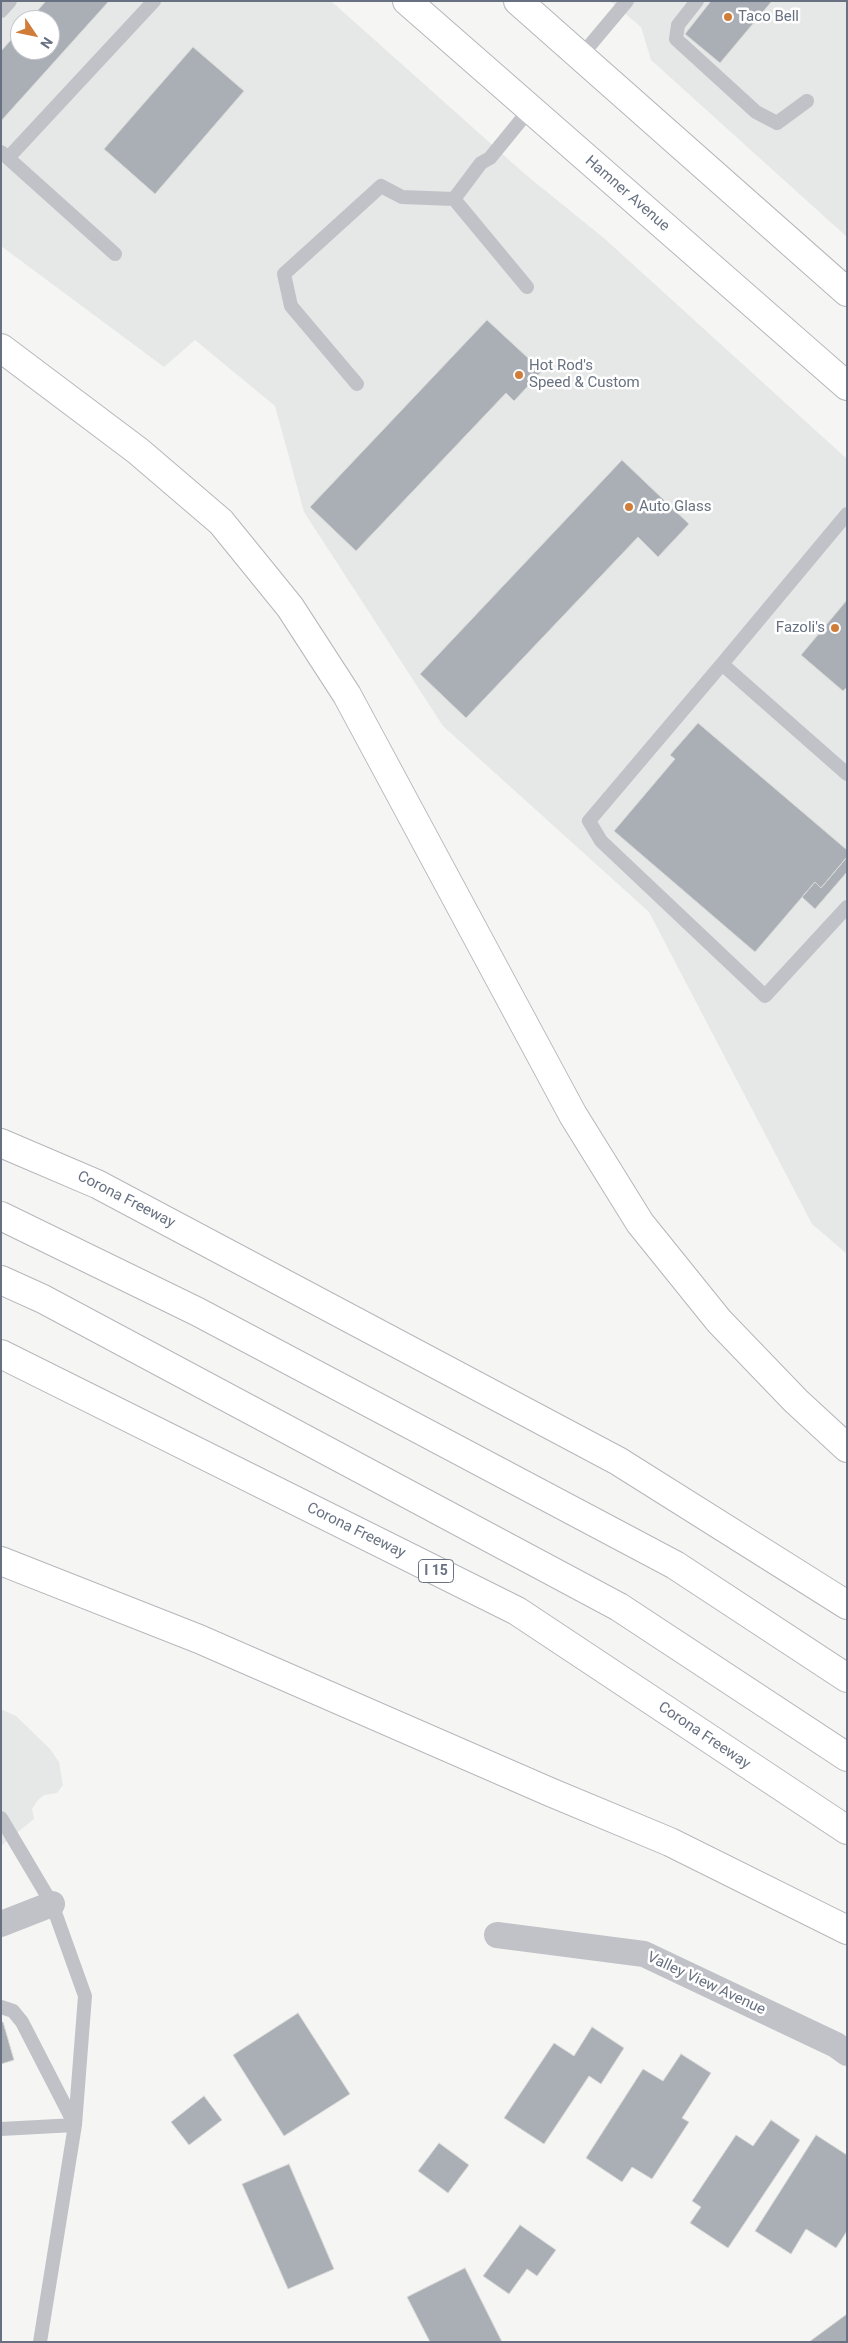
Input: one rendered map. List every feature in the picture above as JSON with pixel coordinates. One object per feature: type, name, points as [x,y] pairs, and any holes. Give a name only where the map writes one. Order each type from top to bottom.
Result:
[{"type":"main road","name":"Hamner Avenue","points":[[407,1],[847,386]]},
{"type":"main road","points":[[518,1],[847,292]]},
{"type":"main road","points":[[1,348],[138,451],[221,522],[290,607],[347,695],[572,1115],[640,1223],[719,1321],[796,1401],[847,1448]]},
{"type":"main road","name":"Corona Freeway","points":[[1,1143],[97,1184],[618,1461],[847,1606]]},
{"type":"main road","points":[[1,1216],[198,1312],[675,1565],[847,1678]]},
{"type":"main road","points":[[1,1280],[61,1308],[619,1607],[847,1757]]},
{"type":"main road","name":"Corona Freeway","points":[[1,1354],[517,1611],[847,1830]]},
{"type":"main road","points":[[1,1561],[199,1639],[550,1792],[670,1842],[847,1930]]},
{"type":"street","points":[[1,1924],[52,1904]]},
{"type":"street","name":"Valley View Avenue","points":[[497,1935],[644,1954],[836,2045],[847,2052]]},
{"type":"lane","points":[[1,11],[10,1]]},
{"type":"lane","points":[[115,254],[5,155],[154,1]]},
{"type":"lane","points":[[580,57],[627,1]]},
{"type":"lane","points":[[698,1],[678,25],[676,39],[756,112],[777,123],[807,101]]},
{"type":"lane","points":[[454,199],[481,163],[490,158],[530,109]]},
{"type":"lane","points":[[357,384],[291,306],[284,274],[380,186],[402,197],[454,199],[526,287]]},
{"type":"lane","points":[[847,514],[589,821],[601,841],[765,996],[847,907]]},
{"type":"lane","points":[[722,664],[847,774]]},
{"type":"lane","points":[[1,1818],[52,1904],[85,1996],[75,2125],[40,2339]]},
{"type":"lane","points":[[1,2007],[13,2011],[22,2022],[75,2125]]},
{"type":"lane","points":[[1,2129],[75,2125]]},
{"type":"shaded area","points":[[1,1],[331,1],[526,175],[605,239],[847,459],[847,1254],[812,1224],[649,912],[443,726],[304,512],[275,406],[195,340],[164,367],[1,246]]},
{"type":"shaded area","points":[[610,1],[847,1],[847,237],[651,60],[641,27]]},
{"type":"shaded area","points":[[1,1709],[16,1716],[50,1749],[59,1762],[63,1785],[57,1793],[44,1795],[38,1800],[32,1809],[34,1819],[1,1846]]},
{"type":"building","points":[[46,1],[109,1],[60,55],[60,10],[38,10]]},
{"type":"building","name":"Taco Bell","points":[[711,1],[772,1],[720,63],[685,34]]},
{"type":"building","points":[[10,41],[10,60],[56,60],[1,121],[1,51]]},
{"type":"building","points":[[193,47],[244,91],[155,194],[104,149]]},
{"type":"building","points":[[487,320],[542,371],[514,401],[506,393],[356,551],[310,507]]},
{"type":"building","points":[[622,460],[689,524],[658,557],[638,537],[466,718],[420,674]]},
{"type":"building","name":"Fazoli's","points":[[847,600],[847,687],[843,691],[801,655]]},
{"type":"building","points":[[698,723],[847,850],[847,857],[821,888],[815,882],[755,952],[614,831],[675,759],[670,755]]},
{"type":"building","points":[[847,857],[847,872],[815,909],[802,897],[815,882],[821,888]]},
{"type":"building","points":[[298,2013],[350,2094],[284,2136],[233,2055]]},
{"type":"building","points":[[1,2022],[3,2022],[14,2060],[1,2064]]},
{"type":"building","points":[[592,2027],[624,2048],[601,2084],[589,2076],[544,2144],[504,2118],[554,2043],[574,2056]]},
{"type":"building","points":[[681,2054],[711,2073],[682,2118],[689,2122],[652,2179],[632,2167],[622,2182],[586,2158],[643,2069],[663,2081]]},
{"type":"building","points":[[204,2096],[222,2120],[189,2145],[171,2122]]},
{"type":"building","points":[[771,2120],[800,2140],[728,2248],[690,2223],[701,2207],[692,2201],[736,2135],[753,2146]]},
{"type":"building","points":[[816,2135],[847,2155],[847,2231],[836,2248],[806,2229],[791,2254],[755,2231]]},
{"type":"building","points":[[439,2143],[469,2165],[448,2193],[418,2171]]},
{"type":"building","points":[[289,2164],[334,2269],[288,2289],[242,2184]]},
{"type":"building","points":[[520,2225],[556,2250],[537,2276],[527,2269],[509,2294],[483,2276]]},
{"type":"building","points":[[465,2268],[502,2342],[430,2342],[407,2297]]},
{"type":"building","points":[[847,2314],[847,2342],[809,2342]]},
{"type":"place","name":"Taco Bell","points":[[728,17]]},
{"type":"place","name":"Hot Rod's Speed & Custom","points":[[519,375]]},
{"type":"place","name":"Auto Glass","points":[[629,507]]},
{"type":"place","name":"Fazoli's","points":[[835,628]]}]
